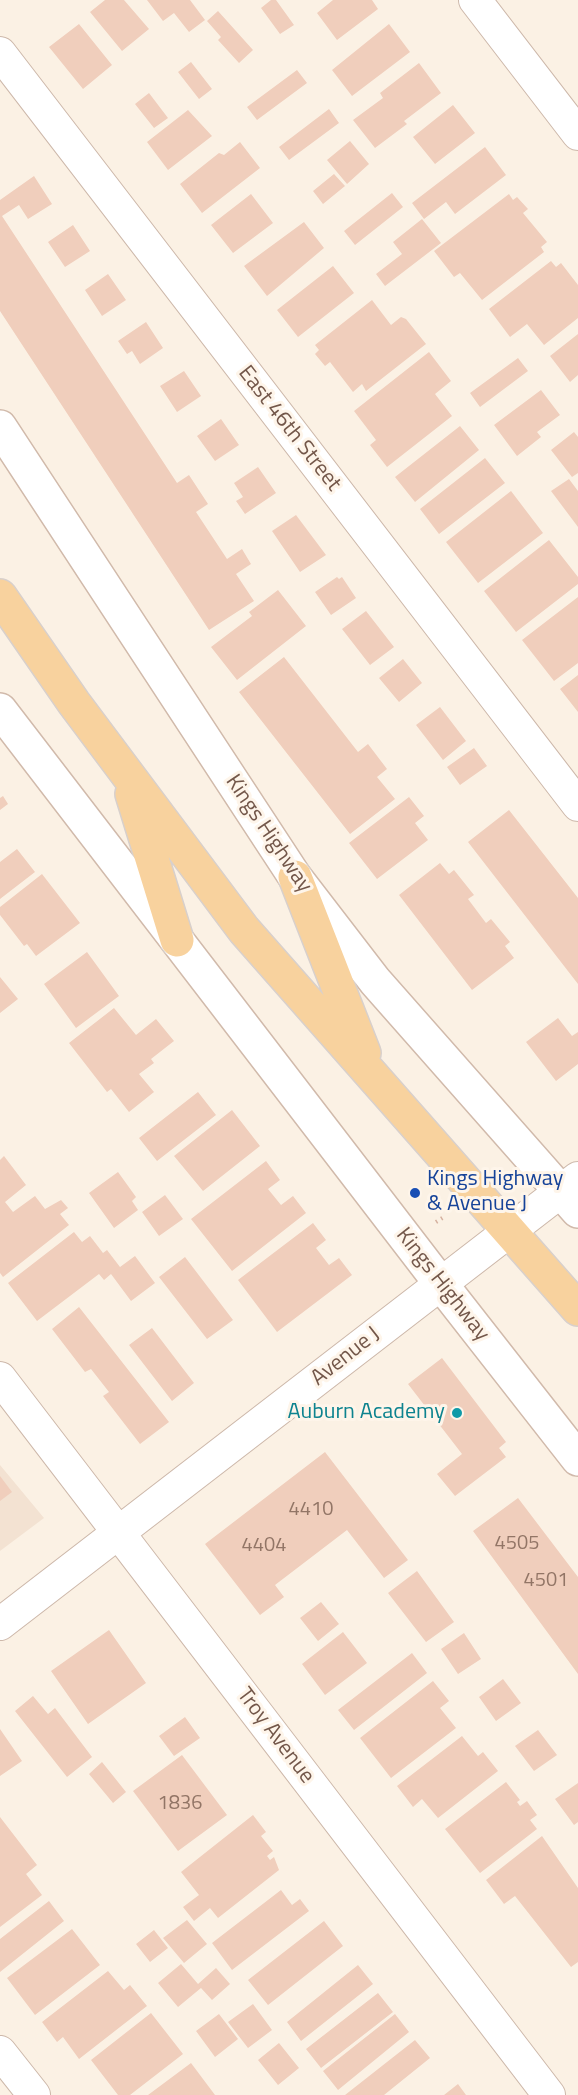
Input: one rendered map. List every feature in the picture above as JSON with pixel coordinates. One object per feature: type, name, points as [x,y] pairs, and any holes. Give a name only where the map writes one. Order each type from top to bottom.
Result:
[{"type":"main road","points":[[0,596],[126,772],[244,930],[373,1074],[578,1310]]},
{"type":"main road","points":[[126,772],[177,940]]},
{"type":"main road","points":[[295,877],[373,1074]]},
{"type":"street","points":[[475,0],[578,134]]},
{"type":"street","name":"East 46th Street","points":[[0,53],[578,805]]},
{"type":"street","name":"Kings Highway","points":[[0,427],[295,877],[375,981],[572,1193]]},
{"type":"street","name":"Kings Highway","points":[[0,710],[578,1459]]},
{"type":"street","name":"Avenue J","points":[[0,1624],[509,1231],[572,1193]]},
{"type":"street","name":"Troy Avenue","points":[[0,1378],[549,2095]]},
{"type":"street","points":[[0,2052],[34,2095]]},
{"type":"shaded area","points":[[0,1465],[44,1518],[0,1551]]},
{"type":"building","points":[[105,0],[124,0],[149,29],[122,51],[90,12]]},
{"type":"building","points":[[147,0],[190,0],[205,20],[189,32],[174,13],[163,21]]},
{"type":"building","points":[[271,0],[276,0],[294,25],[280,34],[261,8]]},
{"type":"building","points":[[333,0],[372,0],[378,9],[337,40],[317,13]]},
{"type":"building","points":[[218,11],[253,50],[239,63],[218,40],[221,37],[207,21]]},
{"type":"building","points":[[79,24],[112,65],[83,89],[49,47]]},
{"type":"building","points":[[389,24],[410,52],[352,96],[332,70]]},
{"type":"building","points":[[191,62],[212,89],[199,99],[178,72]]},
{"type":"building","points":[[419,63],[441,93],[404,121],[407,124],[375,148],[353,120],[383,98],[380,93]]},
{"type":"building","points":[[297,70],[307,83],[257,120],[247,107]]},
{"type":"building","points":[[149,93],[168,118],[154,128],[135,104]]},
{"type":"building","points":[[453,105],[475,133],[435,164],[413,137]]},
{"type":"building","points":[[329,109],[339,123],[289,160],[279,147]]},
{"type":"building","points":[[188,110],[212,136],[168,170],[147,142]]},
{"type":"building","points":[[350,141],[369,164],[347,184],[327,160]]},
{"type":"building","points":[[240,142],[260,168],[202,213],[180,184],[219,153],[224,155]]},
{"type":"building","points":[[485,147],[506,175],[455,214],[446,202],[424,219],[412,203]]},
{"type":"building","points":[[334,174],[345,186],[323,204],[313,191]]},
{"type":"building","points":[[34,176],[52,204],[28,219],[19,205],[2,216],[177,483],[189,475],[208,504],[196,512],[227,559],[242,549],[251,564],[236,574],[254,601],[209,630],[0,311],[0,200]]},
{"type":"building","points":[[392,193],[403,207],[355,245],[344,231]]},
{"type":"building","points":[[251,194],[273,223],[233,253],[211,225]]},
{"type":"building","points":[[509,194],[513,200],[517,197],[528,209],[523,213],[547,242],[541,247],[544,252],[482,300],[460,273],[454,277],[434,251]]},
{"type":"building","points":[[422,219],[441,243],[385,286],[376,274],[402,254],[393,242]]},
{"type":"building","points":[[304,222],[324,248],[267,296],[244,266]]},
{"type":"building","points":[[73,225],[90,251],[65,267],[48,242]]},
{"type":"building","points":[[551,261],[556,267],[561,263],[578,285],[578,318],[544,345],[527,324],[510,337],[489,309]]},
{"type":"building","points":[[333,266],[354,293],[298,337],[277,310]]},
{"type":"building","points":[[108,274],[126,300],[102,316],[85,290]]},
{"type":"building","points":[[372,300],[391,325],[401,317],[406,319],[426,344],[366,391],[362,384],[353,392],[330,362],[325,366],[315,354],[319,350],[315,345]]},
{"type":"building","points":[[146,322],[163,348],[140,364],[132,351],[127,354],[118,341]]},
{"type":"building","points":[[578,334],[578,375],[570,382],[550,356]]},
{"type":"building","points":[[429,352],[451,381],[435,394],[452,416],[387,467],[370,445],[376,440],[354,411]]},
{"type":"building","points":[[518,358],[528,371],[480,407],[470,393]]},
{"type":"building","points":[[184,371],[201,396],[177,412],[160,386]]},
{"type":"building","points":[[541,390],[560,415],[537,432],[541,437],[517,456],[494,425]]},
{"type":"building","points":[[221,419],[239,445],[215,461],[197,436]]},
{"type":"building","points":[[460,426],[479,450],[415,502],[395,477]]},
{"type":"building","points":[[574,432],[578,437],[578,473],[572,477],[551,450]]},
{"type":"building","points":[[485,458],[505,483],[439,534],[420,509]]},
{"type":"building","points":[[258,467],[276,493],[245,514],[236,501],[243,497],[234,483]]},
{"type":"building","points":[[569,479],[578,491],[578,527],[551,491]]},
{"type":"building","points":[[511,491],[543,533],[478,583],[446,542]]},
{"type":"building","points":[[296,515],[326,555],[300,572],[272,531]]},
{"type":"building","points":[[549,540],[578,577],[578,584],[516,632],[484,591]]},
{"type":"building","points":[[337,577],[339,579],[342,577],[356,598],[331,615],[315,592]]},
{"type":"building","points":[[278,590],[306,626],[237,680],[211,647],[252,616],[249,612]]},
{"type":"building","points":[[578,597],[578,663],[554,681],[522,640]]},
{"type":"building","points":[[366,611],[394,647],[370,665],[342,629]]},
{"type":"building","points":[[284,657],[358,752],[368,744],[387,769],[377,777],[395,799],[350,834],[239,692]]},
{"type":"building","points":[[403,659],[422,683],[399,702],[379,678]]},
{"type":"building","points":[[578,675],[578,712],[560,689]]},
{"type":"building","points":[[440,707],[466,741],[443,760],[416,725]]},
{"type":"building","points":[[474,748],[487,766],[460,785],[447,767]]},
{"type":"building","points":[[3,796],[8,804],[0,810],[0,798]]},
{"type":"building","points":[[409,797],[424,816],[415,823],[428,840],[377,879],[349,843]]},
{"type":"building","points":[[509,810],[578,898],[578,984],[468,842]]},
{"type":"building","points":[[17,849],[35,872],[0,899],[0,862]]},
{"type":"building","points":[[440,863],[449,874],[454,870],[474,895],[468,899],[486,923],[491,919],[510,942],[505,946],[514,958],[472,990],[399,895]]},
{"type":"building","points":[[42,874],[80,923],[36,956],[27,944],[24,946],[0,915],[0,907]]},
{"type":"building","points":[[87,952],[119,996],[76,1028],[44,984]]},
{"type":"building","points":[[0,977],[18,999],[0,1013]]},
{"type":"building","points":[[114,1008],[136,1035],[156,1019],[174,1041],[151,1059],[154,1063],[139,1074],[154,1092],[129,1112],[111,1089],[107,1092],[69,1043]]},
{"type":"building","points":[[558,1018],[572,1036],[578,1032],[578,1064],[556,1081],[526,1042]]},
{"type":"building","points":[[198,1092],[216,1115],[157,1161],[139,1138]]},
{"type":"building","points":[[232,1110],[260,1146],[203,1191],[174,1156]]},
{"type":"building","points":[[4,1156],[26,1185],[5,1202],[13,1212],[35,1196],[45,1209],[61,1200],[68,1208],[60,1214],[69,1225],[3,1277],[0,1273],[0,1160]]},
{"type":"building","points":[[266,1161],[280,1180],[268,1189],[281,1205],[293,1196],[306,1213],[232,1271],[191,1219]]},
{"type":"building","points":[[118,1172],[136,1197],[132,1201],[138,1210],[114,1228],[89,1193]]},
{"type":"building","points":[[165,1195],[183,1219],[159,1236],[142,1212]]},
{"type":"building","points":[[313,1223],[326,1240],[316,1248],[329,1265],[339,1258],[352,1275],[277,1332],[238,1280]]},
{"type":"building","points":[[74,1232],[82,1242],[90,1236],[103,1253],[107,1250],[120,1267],[135,1256],[155,1283],[131,1301],[111,1274],[104,1280],[99,1274],[37,1321],[8,1283]]},
{"type":"building","points":[[185,1257],[233,1320],[207,1339],[159,1277]]},
{"type":"building","points":[[79,1307],[169,1422],[140,1444],[103,1396],[109,1392],[91,1369],[85,1372],[52,1329]]},
{"type":"building","points":[[152,1328],[194,1383],[172,1401],[129,1345]]},
{"type":"building","name":"Auburn Academy","points":[[442,1358],[506,1442],[499,1448],[506,1457],[455,1496],[437,1474],[462,1454],[408,1384]]},
{"type":"building","points":[[325,1452],[408,1560],[384,1578],[347,1530],[275,1585],[284,1597],[260,1615],[205,1544]]},
{"type":"building","points":[[0,1476],[12,1492],[0,1501]]},
{"type":"building","points":[[518,1498],[578,1577],[578,1674],[473,1531]]},
{"type":"building","points":[[417,1571],[454,1622],[426,1642],[388,1593]]},
{"type":"building","points":[[321,1602],[339,1624],[318,1641],[300,1618]]},
{"type":"building","points":[[109,1630],[146,1683],[88,1724],[51,1671]]},
{"type":"building","points":[[343,1632],[367,1663],[325,1695],[302,1664]]},
{"type":"building","points":[[464,1633],[481,1659],[458,1674],[441,1649]]},
{"type":"building","points":[[412,1653],[427,1673],[354,1730],[338,1710]]},
{"type":"building","points":[[503,1679],[521,1703],[496,1721],[479,1697]]},
{"type":"building","points":[[433,1681],[449,1701],[440,1708],[456,1728],[391,1778],[360,1738]]},
{"type":"building","points":[[33,1696],[48,1714],[55,1708],[92,1757],[67,1777],[15,1711]]},
{"type":"building","points":[[185,1717],[200,1738],[174,1756],[159,1736]]},
{"type":"building","points":[[0,1729],[22,1761],[0,1776]]},
{"type":"building","points":[[538,1730],[557,1755],[534,1771],[515,1746]]},
{"type":"building","points":[[462,1736],[478,1756],[483,1752],[498,1771],[438,1818],[422,1799],[413,1807],[397,1786]]},
{"type":"building","points":[[182,1755],[227,1815],[178,1851],[133,1791]]},
{"type":"building","points":[[102,1762],[126,1792],[113,1803],[89,1774]]},
{"type":"building","points":[[506,1782],[520,1800],[517,1802],[520,1806],[527,1801],[537,1815],[530,1820],[537,1829],[480,1873],[445,1829]]},
{"type":"building","points":[[578,1783],[578,1822],[574,1825],[555,1799]]},
{"type":"building","points":[[253,1815],[266,1832],[261,1836],[273,1851],[267,1856],[270,1860],[274,1857],[279,1870],[218,1918],[210,1908],[194,1921],[183,1907],[199,1895],[181,1872]]},
{"type":"building","points":[[0,1817],[37,1865],[26,1874],[42,1895],[0,1927]]},
{"type":"building","points":[[542,1836],[578,1888],[578,1962],[571,1967],[515,1896],[504,1904],[486,1880]]},
{"type":"building","points":[[281,1890],[292,1905],[300,1899],[309,1911],[232,1970],[212,1943]]},
{"type":"building","points":[[49,1901],[64,1921],[0,1972],[0,1939]]},
{"type":"building","points":[[187,1920],[207,1944],[184,1963],[163,1938]]},
{"type":"building","points":[[324,1921],[343,1946],[268,2005],[248,1980]]},
{"type":"building","points":[[72,1929],[100,1965],[35,2015],[7,1978]]},
{"type":"building","points":[[154,1930],[168,1948],[150,1962],[136,1944]]},
{"type":"building","points":[[181,1964],[198,1984],[216,1968],[230,1984],[212,2000],[201,1988],[178,2007],[158,1983]]},
{"type":"building","points":[[358,1965],[373,1984],[301,2041],[287,2022]]},
{"type":"building","points":[[108,1971],[124,1990],[130,1985],[147,2006],[79,2059],[63,2037],[57,2042],[42,2022]]},
{"type":"building","points":[[378,1993],[393,2012],[321,2068],[306,2049]]},
{"type":"building","points":[[253,2004],[272,2030],[248,2048],[228,2022]]},
{"type":"building","points":[[151,2013],[183,2054],[130,2095],[118,2095],[91,2060]]},
{"type":"building","points":[[219,2014],[238,2039],[215,2057],[196,2031]]},
{"type":"building","points":[[395,2014],[409,2032],[338,2090],[323,2071]]},
{"type":"building","points":[[415,2040],[430,2058],[384,2095],[345,2095]]},
{"type":"building","points":[[279,2043],[299,2068],[278,2085],[258,2060]]},
{"type":"building","points":[[191,2063],[215,2095],[148,2095]]},
{"type":"building","points":[[458,2084],[466,2095],[444,2095]]},
{"type":"place","name":"Kings Highway & Avenue J","points":[[415,1193]]},
{"type":"place","name":"Auburn Academy","points":[[457,1413]]}]
